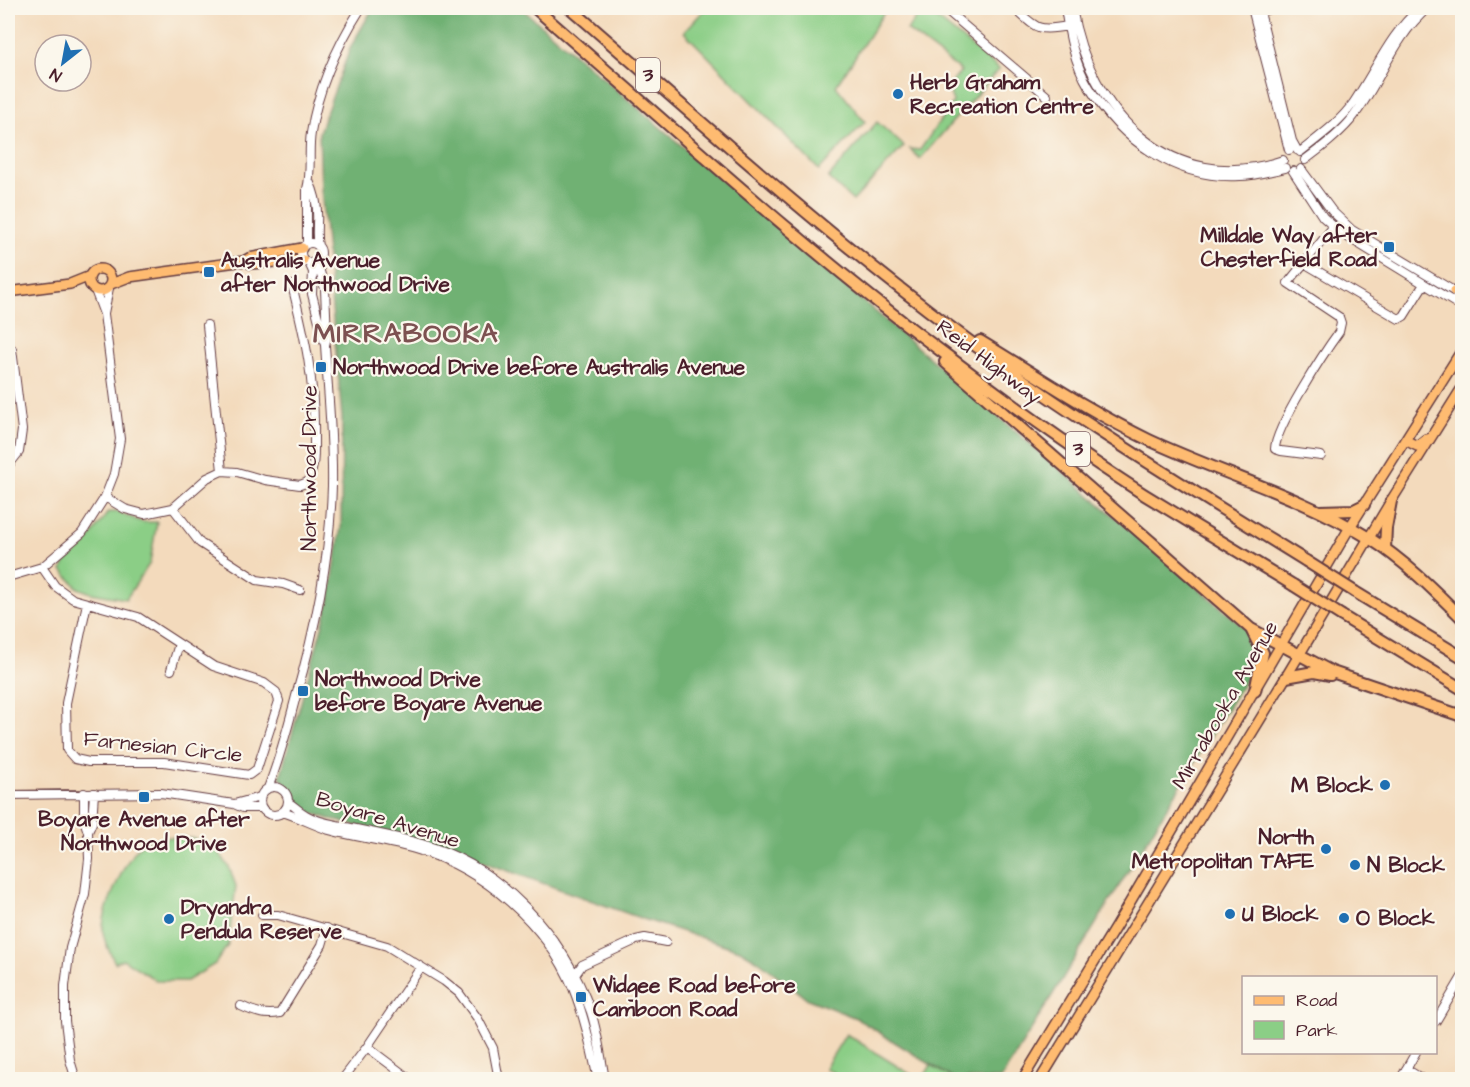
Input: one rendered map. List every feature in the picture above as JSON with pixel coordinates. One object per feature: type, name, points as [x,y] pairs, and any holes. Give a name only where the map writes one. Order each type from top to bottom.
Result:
[{"type":"highway","name":"Reid Highway","points":[[535,8],[772,213],[873,298],[951,359],[1143,494],[1462,689]]},
{"type":"highway","name":"Reid Highway","points":[[570,8],[777,187],[929,310],[1100,433],[1462,657]]},
{"type":"highway","points":[[873,298],[997,409],[1251,629],[1332,672],[1462,716]]},
{"type":"highway","points":[[929,310],[1137,434],[1184,456],[1236,475],[1350,527],[1385,549],[1462,618]]},
{"type":"highway","points":[[1385,549],[1391,501]]},
{"type":"highway","points":[[1317,511],[1354,510],[1364,505]]},
{"type":"highway","points":[[1251,629],[1263,653],[1254,691]]},
{"type":"highway","points":[[1286,678],[1314,672],[1348,678]]},
{"type":"main road","points":[[70,284],[102,291],[129,277],[244,261],[304,246]]},
{"type":"main road","points":[[244,261],[251,264],[306,261]]},
{"type":"main road","points":[[8,292],[70,284],[90,276],[99,269],[129,277]]},
{"type":"main road","points":[[109,273],[110,286]]},
{"type":"main road","points":[[90,276],[93,289]]},
{"type":"main road","name":"Mirrabooka Avenue","points":[[1022,1080],[1350,527],[1462,350]]},
{"type":"main road","name":"Mirrabooka Avenue","points":[[1040,1080],[1462,388]]},
{"type":"main road","points":[[1405,440],[1413,445],[1420,445],[1449,409]]},
{"type":"main road","points":[[1081,982],[1094,991]]},
{"type":"street","points":[[309,181],[304,246],[301,254],[306,261],[318,261],[321,252],[315,237],[318,224],[309,181],[308,156],[311,132],[319,95],[339,45],[361,8]]},
{"type":"street","points":[[944,8],[1047,96]]},
{"type":"street","points":[[1014,8],[1039,28],[1048,30],[1068,26]]},
{"type":"street","points":[[1065,8],[1077,60],[1088,86],[1112,119],[1123,125]]},
{"type":"street","points":[[1072,8],[1081,46],[1094,76],[1123,125],[1147,150],[1171,164],[1202,173],[1261,173],[1290,167],[1298,153],[1335,124],[1354,101],[1394,36],[1420,8]]},
{"type":"street","points":[[1271,8],[1256,10],[1298,153]]},
{"type":"street","points":[[1290,167],[1298,153],[1329,142],[1351,120],[1400,39],[1410,25],[1428,8]]},
{"type":"street","points":[[1290,167],[1323,217],[1341,233],[1462,307]]},
{"type":"street","points":[[1290,167],[1352,230],[1460,293]]},
{"type":"street","points":[[1321,456],[1275,449],[1275,443],[1288,415],[1339,332],[1341,323],[1339,317],[1288,283],[1334,226]]},
{"type":"street","points":[[304,246],[313,243],[318,246]]},
{"type":"street","name":"Northwood Drive","points":[[268,788],[277,766],[312,642],[327,562],[332,475],[331,411],[325,345],[312,294],[313,272],[306,261]]},
{"type":"street","name":"Northwood Drive","points":[[318,261],[325,289],[327,337],[325,345]]},
{"type":"street","points":[[1304,264],[1399,319],[1404,316],[1424,284]]},
{"type":"street","points":[[105,497],[125,509],[144,514],[173,508],[207,478],[222,471],[300,485],[308,482],[313,472],[315,405],[309,354],[292,285]]},
{"type":"street","points":[[104,314],[110,286]]},
{"type":"street","points":[[8,577],[42,567],[82,533],[105,497],[114,474],[120,439],[104,314],[93,289]]},
{"type":"street","points":[[207,325],[222,471]]},
{"type":"street","points":[[8,466],[19,452],[22,430],[12,349]]},
{"type":"street","points":[[173,508],[200,543],[257,580],[284,584],[300,590]]},
{"type":"street","name":"Farnesian Circle","points":[[42,567],[55,586],[73,599],[138,617],[213,666],[264,683],[276,692],[279,701],[257,769],[249,775],[164,762],[88,762],[75,759],[67,750],[66,703],[87,603]]},
{"type":"street","points":[[171,670],[179,644]]},
{"type":"street","name":"Northwood Drive","points":[[277,766],[280,788]]},
{"type":"street","points":[[8,795],[161,793],[234,804],[243,808],[261,808],[270,814],[282,812],[288,801],[286,794],[280,788],[268,788],[260,797],[234,804]]},
{"type":"street","points":[[76,1080],[70,1060],[65,1021],[65,986],[70,948],[85,894],[89,859],[88,832],[84,820],[84,793]]},
{"type":"street","points":[[88,832],[92,823],[94,793]]},
{"type":"street","points":[[260,797],[261,808]]},
{"type":"street","name":"Boyare Avenue","points":[[288,801],[306,815],[327,822],[425,845],[467,863],[500,884],[530,912],[556,943],[575,975],[595,1027],[605,1080]]},
{"type":"street","name":"Boyare Avenue","points":[[282,812],[331,830],[426,853],[459,867],[497,892],[537,931],[568,978],[587,1027],[598,1080]]},
{"type":"street","points":[[262,915],[278,915],[387,946],[444,981],[459,993],[478,1019],[493,1048],[499,1080]]},
{"type":"street","points":[[241,1006],[254,1012],[270,1015],[280,1013],[322,945],[327,928]]},
{"type":"street","points":[[575,975],[582,965],[636,940],[645,938],[666,942]]},
{"type":"street","points":[[568,963],[582,965]]},
{"type":"street","points":[[342,1080],[368,1047],[421,967]]},
{"type":"street","points":[[1437,1019],[1462,977]]},
{"type":"street","points":[[368,1047],[411,1080]]},
{"type":"street","points":[[1400,1080],[1415,1054]]},
{"type":"street","points":[[1406,1069],[1424,1080]]},
{"type":"street","points":[[1165,1080],[1169,1077],[1180,1080]]},
{"type":"green space","points":[[373,8],[521,8],[1266,646],[1001,1079],[954,1079],[856,1018],[808,999],[757,960],[740,950],[643,919],[458,853],[303,810],[280,777],[329,602],[341,527],[342,418],[321,188],[319,132],[351,46]]},
{"type":"green space","points":[[706,8],[887,8],[836,86],[865,122],[819,170],[684,32]]},
{"type":"green space","points":[[924,8],[999,69],[920,159],[910,149],[920,150],[953,102],[948,87],[961,71],[907,30]]},
{"type":"green space","points":[[877,122],[904,146],[853,201],[828,178]]},
{"type":"green space","points":[[108,512],[118,512],[142,522],[157,522],[150,563],[126,599],[91,593],[78,588],[62,570],[65,562],[86,544]]},
{"type":"green space","name":"Dryandra Pendula Reserve","points":[[181,837],[196,839],[217,849],[229,867],[236,886],[228,945],[215,964],[187,981],[157,981],[123,959],[115,963],[104,936],[104,919],[111,896],[134,852],[144,843],[154,839]]},
{"type":"green space","points":[[846,1034],[918,1079],[844,1079],[825,1068]]},
{"type":"green space","points":[[931,1065],[954,1079],[922,1080]]},
{"type":"place","name":"Herb Graham Recreation Centre","points":[[898,94]]},
{"type":"place","name":"Milldale Way after Chesterfield Road","points":[[1389,247]]},
{"type":"place","name":"Australis Avenue after Northwood Drive","points":[[209,272]]},
{"type":"place","name":"Northwood Drive before Australis Avenue","points":[[321,367]]},
{"type":"place","name":"Northwood Drive before Boyare Avenue","points":[[303,691]]},
{"type":"place","name":"M Block","points":[[1385,785]]},
{"type":"place","name":"Boyare Avenue after Northwood Drive","points":[[144,797]]},
{"type":"place","name":"North Metropolitan TAFE","points":[[1326,849]]},
{"type":"place","name":"N Block","points":[[1355,865]]},
{"type":"place","name":"U Block","points":[[1230,914]]},
{"type":"place","name":"O Block","points":[[1344,918]]},
{"type":"place","name":"Dryandra Pendula Reserve","points":[[169,919]]},
{"type":"place","name":"Widgee Road before Camboon Road","points":[[581,997]]},
{"type":"district","name":"MIRRABOOKA","points":[[406,334]]}]
